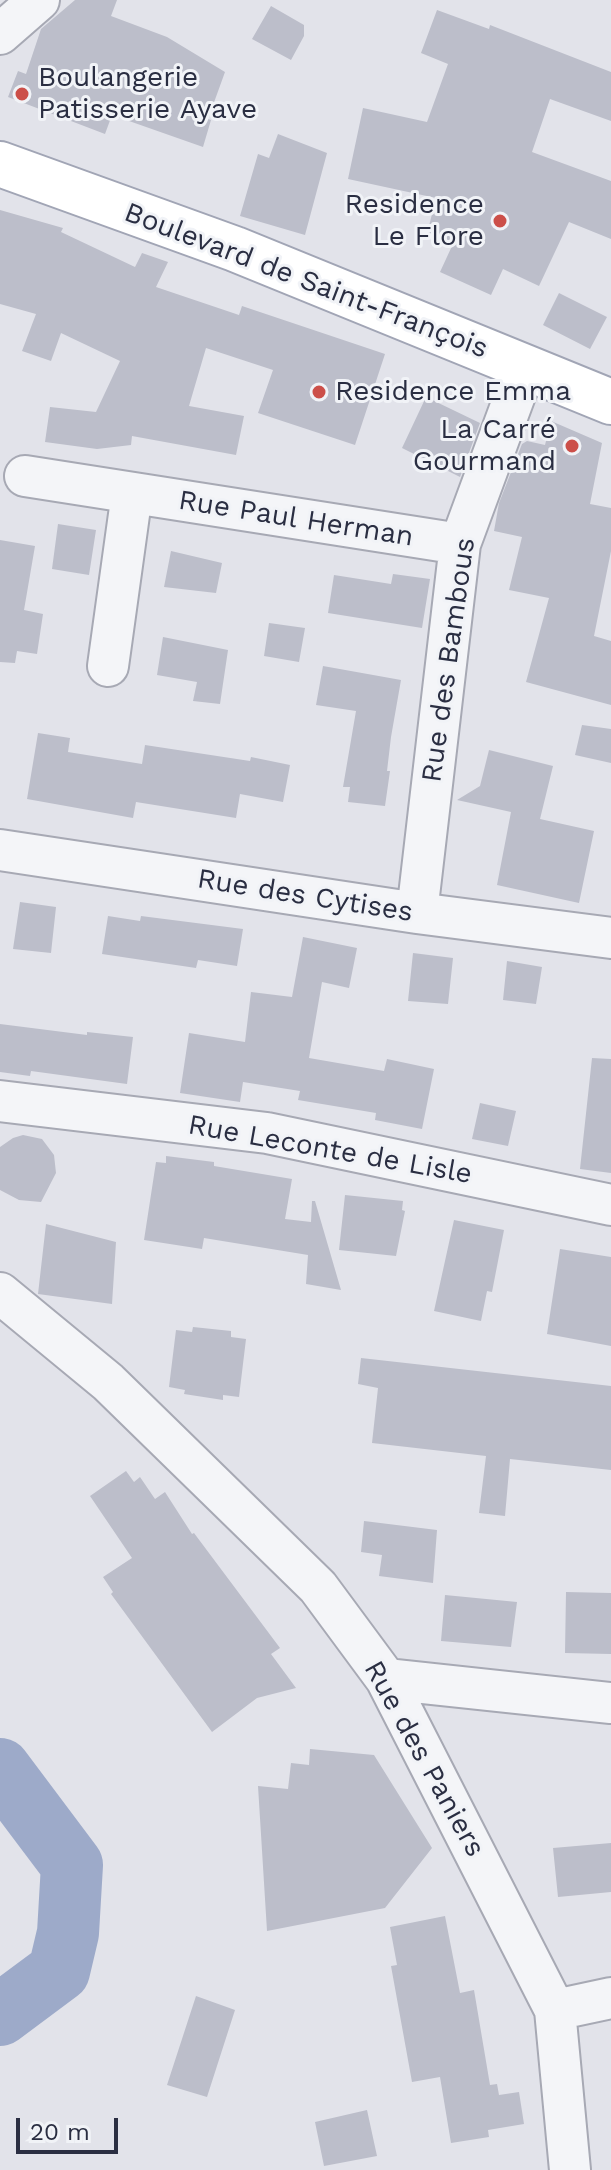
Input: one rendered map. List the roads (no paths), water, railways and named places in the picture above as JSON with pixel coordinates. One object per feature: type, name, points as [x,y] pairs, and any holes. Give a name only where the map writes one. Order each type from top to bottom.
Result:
[{"type":"main road","name":"Boulevard de Saint-François","points":[[0,164],[235,249],[611,402]]},
{"type":"street","points":[[0,34],[39,0]]},
{"type":"street","name":"Rue des Bambous","points":[[417,913],[460,544],[525,368]]},
{"type":"street","name":"Rue Paul Herman","points":[[25,476],[460,544]]},
{"type":"street","points":[[108,666],[132,493]]},
{"type":"street","name":"Rue des Cytises","points":[[0,850],[417,913],[611,938]]},
{"type":"street","name":"Rue Leconte de Lisle","points":[[0,1101],[267,1133],[611,1205]]},
{"type":"street","name":"Rue des Paniers","points":[[0,1293],[108,1382],[318,1587],[386,1679],[555,2010],[570,2170]]},
{"type":"street","points":[[386,1679],[611,1703]]},
{"type":"street","points":[[555,2010],[611,1998]]},
{"type":"waterway","points":[[0,1769],[72,1865],[68,1933],[59,1971],[0,2015]]},
{"type":"place","name":"Boulangerie Patisserie Ayave","points":[[22,94]]},
{"type":"place","name":"Residence Le Flore","points":[[500,221]]},
{"type":"place","name":"Residence Emma","points":[[319,392]]},
{"type":"place","name":"La Carré Gourmand","points":[[572,446]]}]
